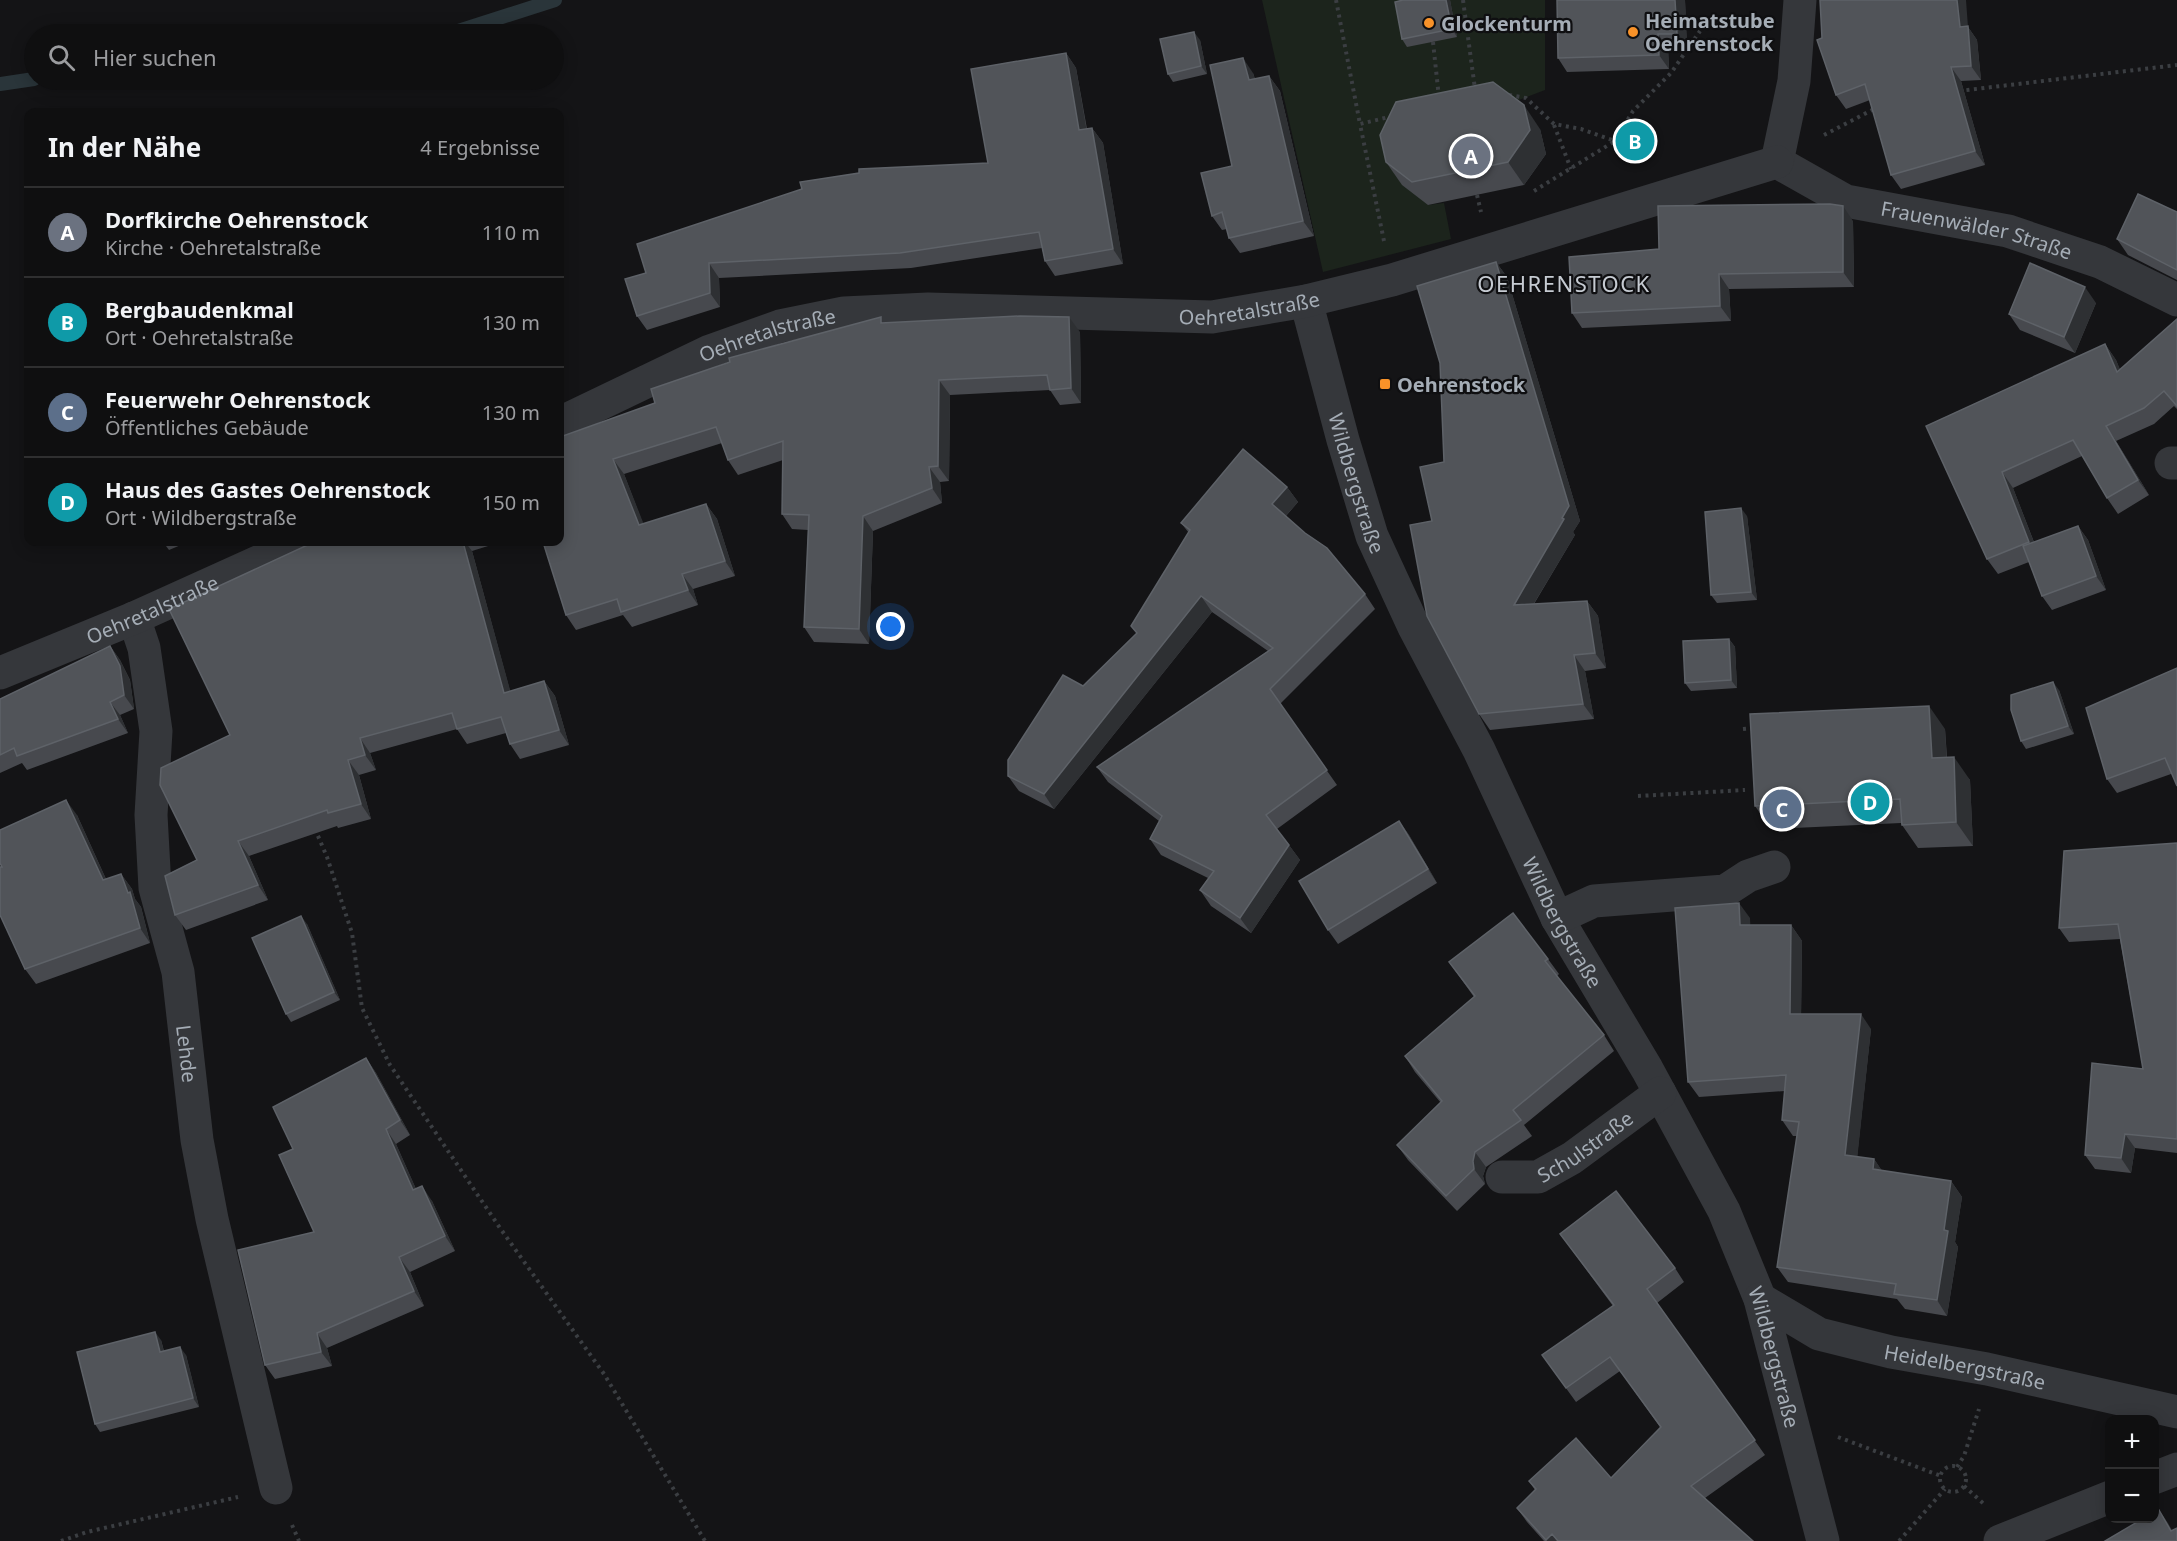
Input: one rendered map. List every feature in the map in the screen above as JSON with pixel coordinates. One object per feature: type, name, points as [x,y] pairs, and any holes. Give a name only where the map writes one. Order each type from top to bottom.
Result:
[{"type":"street","points":[[1777,162],[1794,81],[1800,0]]},
{"type":"street","name":"Oehretalstraße","points":[[564,421],[710,351],[780,326],[844,314],[928,309],[1212,317],[1306,301],[1392,280],[1777,162]]},
{"type":"street","name":"Frauenwälder Straße","points":[[1777,162],[1846,201],[2008,231],[2100,262],[2177,300]]},
{"type":"street","name":"Wildbergstraße","points":[[1306,301],[1372,536],[1413,627],[1479,750],[1557,918],[1660,1093],[1724,1211],[1760,1299],[1823,1541]]},
{"type":"street","name":"Oehretalstraße","points":[[0,673],[134,618],[293,546]]},
{"type":"street","name":"Lehde","points":[[134,618],[144,648],[156,731],[151,815],[155,888],[178,972],[197,1140],[213,1219],[276,1488]]},
{"type":"street","points":[[1557,918],[1594,901],[1725,891],[1748,876],[1774,867]]},
{"type":"street","name":"Schulstraße","points":[[1502,1177],[1538,1177],[1572,1158],[1660,1093]]},
{"type":"street","name":"Heidelbergstraße","points":[[1760,1299],[1819,1334],[1891,1352],[1987,1369],[2177,1412]]},
{"type":"street","points":[[2159,1476],[2177,1469]]},
{"type":"street","points":[[2000,1541],[2105,1499]]},
{"type":"path","points":[[1336,0],[1392,280]]},
{"type":"path","points":[[1463,0],[1476,96]]},
{"type":"path","points":[[1529,195],[1615,141],[1633,111],[1671,73],[1700,31]]},
{"type":"path","points":[[1433,42],[1440,105]]},
{"type":"path","points":[[1953,92],[2177,65]]},
{"type":"path","points":[[1498,94],[1526,98],[1554,124],[1571,169]]},
{"type":"path","points":[[1777,162],[1872,109],[1882,106]]},
{"type":"path","points":[[1360,124],[1394,116]]},
{"type":"path","points":[[1554,124],[1581,129],[1615,141]]},
{"type":"path","points":[[1743,729],[1764,728]]},
{"type":"path","points":[[1638,796],[1745,790]]},
{"type":"path","points":[[313,825],[327,857],[352,933],[362,1008],[390,1065],[500,1228],[604,1374],[705,1541]]},
{"type":"path","points":[[1957,1467],[1965,1475],[1964,1486],[1957,1492],[1945,1489],[1941,1484],[1941,1476],[1945,1469],[1957,1467],[1964,1456],[1984,1392],[1987,1369]]},
{"type":"path","points":[[1792,1427],[1811,1427],[1941,1476]]},
{"type":"path","points":[[61,1541],[87,1532],[276,1488]]},
{"type":"path","points":[[1899,1541],[1945,1489]]},
{"type":"shaded area","points":[[1262,0],[1545,0],[1545,90],[1508,104],[1428,205],[1444,203],[1451,239],[1323,272]]},
{"type":"building","name":"Glockenturm","points":[[1446,0],[1452,29],[1402,39],[1395,2]]},
{"type":"building","points":[[1557,0],[1675,0],[1677,34],[1658,34],[1659,55],[1558,58]]},
{"type":"building","points":[[1820,0],[1957,0],[1960,27],[1968,26],[1971,66],[1951,67],[1975,151],[1891,175],[1865,84],[1836,95],[1817,40],[1822,38]]},
{"type":"building","points":[[1194,32],[1201,66],[1168,74],[1160,39]]},
{"type":"building","points":[[1066,53],[1079,130],[1092,128],[1113,249],[1045,261],[1039,232],[900,253],[709,263],[710,293],[637,316],[625,279],[646,273],[637,244],[802,189],[800,182],[859,173],[859,169],[988,163],[971,69]]},
{"type":"building","points":[[1243,58],[1249,80],[1269,76],[1303,221],[1229,238],[1222,212],[1212,216],[1201,173],[1232,166],[1210,65]]},
{"type":"building","points":[[1493,82],[1524,105],[1530,130],[1508,162],[1412,182],[1386,162],[1380,135],[1396,102]]},
{"type":"building","points":[[2138,194],[2177,212],[2177,270],[2117,239]]},
{"type":"building","points":[[1830,204],[1843,206],[1843,272],[1719,274],[1720,306],[1572,313],[1569,257],[1659,249],[1658,206]]},
{"type":"building","points":[[1496,262],[1569,506],[1562,518],[1564,519],[1514,605],[1587,601],[1595,653],[1574,655],[1583,704],[1479,714],[1427,616],[1410,525],[1432,521],[1420,467],[1444,462],[1440,363],[1417,286]]},
{"type":"building","points":[[2030,263],[2085,287],[2064,337],[2009,314]]},
{"type":"building","points":[[1020,316],[1069,317],[1071,388],[1050,390],[1047,375],[939,380],[938,466],[929,467],[932,488],[863,516],[859,629],[804,627],[809,515],[782,514],[783,441],[728,460],[716,427],[613,459],[639,525],[706,504],[725,561],[682,574],[688,590],[621,612],[617,599],[566,615],[544,546],[564,546],[564,436],[655,403],[651,389],[730,362],[729,358],[881,317],[881,323]]},
{"type":"building","points":[[2177,319],[2177,406],[2164,391],[2144,408],[2106,426],[2138,480],[2107,498],[2073,440],[2002,472],[2029,542],[1987,559],[1926,426],[2105,344],[2117,372]]},
{"type":"building","points":[[1243,449],[1287,487],[1272,504],[1305,533],[1327,548],[1365,594],[1270,689],[1327,770],[1266,815],[1289,845],[1240,918],[1200,890],[1214,871],[1150,839],[1162,816],[1097,767],[1273,648],[1201,596],[1044,794],[1008,776],[1008,760],[1063,675],[1083,686],[1137,633],[1131,626],[1190,530],[1181,523]]},
{"type":"building","points":[[1741,508],[1751,592],[1711,595],[1705,512]]},
{"type":"building","points":[[2078,526],[2096,576],[2042,596],[2023,546]]},
{"type":"building","points":[[305,546],[464,546],[504,693],[544,681],[559,730],[510,744],[501,717],[457,729],[452,713],[360,738],[365,755],[348,760],[361,804],[328,813],[327,810],[238,841],[258,885],[175,915],[165,876],[197,860],[160,785],[161,768],[230,735],[169,609]]},
{"type":"building","points":[[1729,639],[1731,680],[1685,683],[1683,641]]},
{"type":"building","points":[[110,646],[120,666],[124,695],[110,702],[118,719],[17,756],[14,748],[0,755],[0,699]]},
{"type":"building","points":[[2177,668],[2177,786],[2165,758],[2107,779],[2086,708]]},
{"type":"building","points":[[2053,682],[2068,726],[2021,741],[2011,710],[2011,695]]},
{"type":"building","points":[[1929,706],[1932,758],[1954,757],[1956,822],[1902,825],[1900,799],[1755,806],[1750,714]]},
{"type":"building","points":[[66,800],[103,880],[121,874],[128,893],[130,892],[140,928],[25,969],[0,915],[0,867],[2,867],[0,830]]},
{"type":"building","points":[[1399,821],[1428,869],[1328,930],[1299,881]]},
{"type":"building","points":[[2177,843],[2177,1139],[2125,1134],[2121,1158],[2085,1155],[2092,1063],[2143,1069],[2118,924],[2059,928],[2064,851]]},
{"type":"building","points":[[1739,903],[1740,925],[1791,925],[1790,1014],[1861,1014],[1845,1155],[1874,1159],[1873,1169],[1951,1181],[1944,1230],[1948,1231],[1937,1300],[1894,1294],[1896,1284],[1777,1267],[1799,1122],[1782,1120],[1786,1075],[1688,1082],[1675,908]]},
{"type":"building","points":[[1513,913],[1548,959],[1545,961],[1604,1035],[1513,1110],[1521,1120],[1475,1152],[1474,1169],[1446,1196],[1397,1145],[1442,1101],[1405,1056],[1475,996],[1449,962]]},
{"type":"building","points":[[301,916],[334,992],[286,1014],[252,938]]},
{"type":"building","points":[[366,1058],[400,1120],[386,1129],[413,1190],[422,1186],[445,1236],[399,1257],[414,1291],[317,1333],[321,1352],[265,1365],[238,1250],[314,1232],[279,1155],[293,1149],[273,1107]]},
{"type":"building","points":[[1616,1191],[1675,1268],[1647,1289],[1755,1440],[1691,1486],[1753,1541],[1558,1541],[1552,1534],[1546,1540],[1517,1508],[1536,1489],[1529,1481],[1576,1438],[1611,1478],[1661,1427],[1610,1357],[1566,1388],[1542,1355],[1614,1305],[1560,1234]]},
{"type":"building","points":[[155,1332],[160,1352],[180,1347],[193,1398],[95,1424],[77,1352]]},
{"type":"building","points":[[2159,1510],[2171,1531],[2177,1528],[2177,1541],[2105,1541],[2136,1523],[2159,1523]]},
{"type":"waterway","points":[[480,24],[555,0]]},
{"type":"waterway","points":[[0,84],[24,80]]},
{"type":"place","name":"Glockenturm","points":[[1429,23]]},
{"type":"place","name":"Heimatstube Oehrenstock","points":[[1633,32]]},
{"type":"place","name":"Bergbaudenkmal","points":[[1635,141]]},
{"type":"place","name":"Dorfkirche Oehrenstock","points":[[1471,156]]},
{"type":"place","name":"Oehrenstock","points":[[1385,384]]},
{"type":"place","name":"Haus des Gastes Oehrenstock","points":[[1870,802]]},
{"type":"place","name":"Feuerwehr Oehrenstock","points":[[1782,809]]},
{"type":"district","name":"OEHRENSTOCK","points":[[1564,283]]}]
